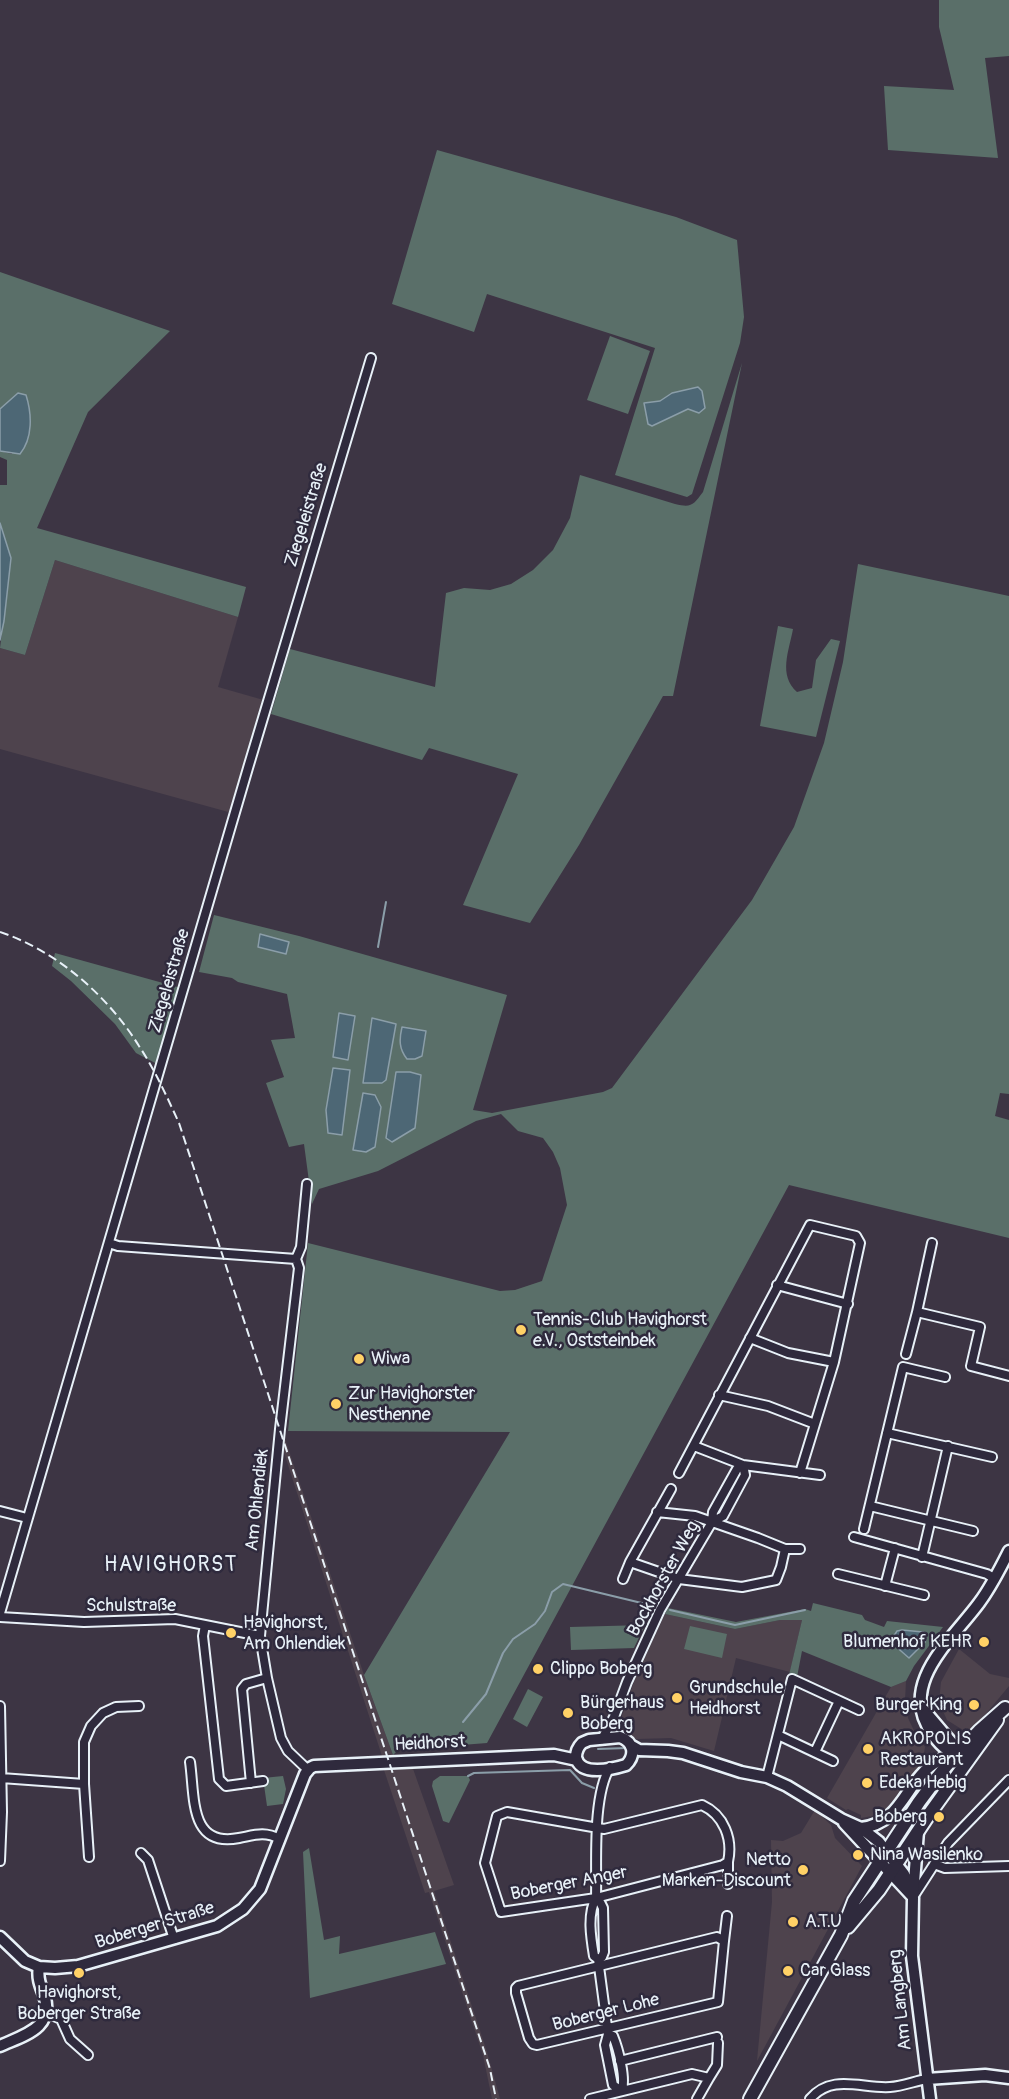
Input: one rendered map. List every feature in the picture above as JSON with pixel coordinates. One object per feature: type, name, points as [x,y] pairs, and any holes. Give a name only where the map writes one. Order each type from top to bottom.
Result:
[{"type":"main road","points":[[750,2099],[841,1935],[855,1901],[883,1857],[919,1802],[956,1755],[1007,1705]]},
{"type":"main road","points":[[841,1935],[879,1890],[1007,1705]]},
{"type":"street","name":"Ziegeleistraße","points":[[0,1615],[371,358]]},
{"type":"street","name":"Am Ohlendiek","points":[[307,1184],[302,1247],[296,1259],[299,1268],[280,1429],[260,1636],[267,1678],[283,1743],[291,1755],[308,1770]]},
{"type":"street","points":[[680,1473],[810,1225],[856,1236],[860,1243],[834,1362],[800,1473]]},
{"type":"street","points":[[109,1243],[118,1246],[296,1259]]},
{"type":"street","points":[[906,1354],[932,1243]]},
{"type":"street","points":[[777,1285],[848,1304]]},
{"type":"street","points":[[916,1312],[980,1327],[971,1366],[1009,1376]]},
{"type":"street","points":[[750,1338],[788,1353],[834,1362]]},
{"type":"street","points":[[864,1529],[903,1367],[945,1377]]},
{"type":"street","points":[[719,1395],[768,1406],[815,1424]]},
{"type":"street","points":[[887,1433],[993,1457]]},
{"type":"street","points":[[694,1446],[743,1465],[820,1475]]},
{"type":"street","points":[[922,1557],[948,1446]]},
{"type":"street","name":"Bockhorster Weg","points":[[602,1739],[614,1717],[627,1682],[654,1624],[712,1521],[723,1516],[745,1476],[743,1465]]},
{"type":"street","points":[[622,1578],[671,1489]]},
{"type":"street","points":[[870,1506],[973,1531]]},
{"type":"street","points":[[0,1511],[27,1518]]},
{"type":"street","points":[[657,1512],[695,1516],[785,1549],[800,1549]]},
{"type":"street","points":[[854,1538],[987,1574],[995,1579]]},
{"type":"street","points":[[885,1586],[895,1548]]},
{"type":"street","points":[[630,1562],[679,1579],[742,1587],[776,1580],[785,1549]]},
{"type":"street","points":[[958,1774],[952,1743],[926,1713],[921,1702],[923,1682],[927,1671],[980,1602],[1009,1551]]},
{"type":"street","points":[[838,1574],[924,1595]]},
{"type":"street","name":"Schulstraße","points":[[0,1615],[84,1622],[175,1619],[260,1636]]},
{"type":"street","points":[[205,1625],[203,1636],[219,1779],[226,1786],[263,1781]]},
{"type":"street","points":[[251,1783],[242,1689],[248,1683],[267,1678]]},
{"type":"street","points":[[767,1777],[792,1679],[859,1710]]},
{"type":"street","points":[[815,1752],[839,1701]]},
{"type":"street","points":[[0,1706],[2,1837],[0,1861]]},
{"type":"street","points":[[89,1857],[84,1743],[91,1726],[103,1713],[117,1707],[139,1706]]},
{"type":"street","points":[[614,1717],[614,1727],[620,1737],[639,1750],[668,1750],[683,1753],[741,1772],[767,1777],[787,1786],[861,1828],[879,1842],[883,1857]]},
{"type":"street","points":[[778,1735],[833,1761]]},
{"type":"street","name":"Heidhorst","points":[[308,1770],[322,1765],[554,1755],[578,1748],[585,1741],[620,1737]]},
{"type":"street","points":[[630,1760],[633,1753],[632,1746]]},
{"type":"street","points":[[577,1760],[578,1748]]},
{"type":"street","points":[[621,2091],[613,2085],[605,2045],[608,2031],[599,1962],[594,1956],[592,1945],[591,1914],[596,1898],[601,1793],[595,1769],[622,1766],[630,1760],[654,1751]]},
{"type":"street","name":"Heidhorst","points":[[554,1755],[577,1760],[584,1768],[595,1769]]},
{"type":"street","points":[[861,1828],[873,1825],[891,1815],[925,1771],[940,1760],[956,1755],[971,1756]]},
{"type":"street","points":[[190,1762],[198,1820],[206,1833],[217,1839],[227,1840],[261,1833],[280,1839]]},
{"type":"street","points":[[601,1793],[610,1767]]},
{"type":"street","name":"Boberger Straße","points":[[0,1937],[21,1958],[39,1966],[55,1968],[78,1966],[217,1926],[243,1909],[260,1889],[308,1770]]},
{"type":"street","points":[[1,1778],[84,1784]]},
{"type":"street","points":[[913,1898],[948,1843],[1009,1780]]},
{"type":"street","name":"Boberger Anger","points":[[728,1862],[596,1898],[501,1912],[485,1863],[497,1816],[507,1812],[604,1829],[702,1805],[725,1824],[727,1831],[728,1862],[728,1884]]},
{"type":"street","points":[[842,1819],[893,1868],[903,1887],[913,1898]]},
{"type":"street","points":[[913,1898],[918,1831]]},
{"type":"street","points":[[141,1853],[148,1860],[174,1939]]},
{"type":"street","points":[[934,1864],[945,1868],[1009,1866]]},
{"type":"street","name":"Am Langberg","points":[[893,1868],[904,1874],[913,1898],[912,1956],[930,2099]]},
{"type":"street","points":[[879,1890],[903,1887]]},
{"type":"street","name":"Boberger Lohe","points":[[724,1941],[717,1937],[599,1962],[518,1986],[516,1993],[529,2038],[533,2044],[537,2045],[608,2031],[718,2002],[727,1916]]},
{"type":"street","points":[[0,2046],[35,2029],[47,2013],[39,1978],[39,1966]]},
{"type":"street","points":[[47,2013],[61,2019],[68,2036],[88,2055]]},
{"type":"street","points":[[608,2031],[617,2043],[624,2084],[621,2091]]},
{"type":"street","points":[[620,2061],[718,2040],[717,2065],[697,2099]]},
{"type":"street","points":[[590,2099],[692,2074],[709,2078]]},
{"type":"street","points":[[810,2099],[824,2088],[838,2083],[890,2087],[927,2079],[985,2075],[1009,2078]]},
{"type":"shaded area","points":[[55,560],[238,617],[218,687],[267,701],[232,813],[0,749],[0,648],[25,655]]},
{"type":"shaded area","points":[[282,1430],[393,1755],[382,1756],[280,1440]]},
{"type":"shaded area","name":"Grundschule Heidhorst","points":[[665,1614],[735,1629],[780,1620],[802,1620],[790,1672],[736,1658],[714,1751],[671,1738],[636,1739],[625,1732],[621,1725],[635,1679]]},
{"type":"shaded area","points":[[959,1649],[990,1674],[1009,1678],[1009,1686],[979,1722],[971,1729],[963,1730],[947,1720],[939,1702],[941,1682]]},
{"type":"shaded area","points":[[906,1681],[905,1700],[908,1718],[925,1747],[922,1764],[888,1809],[861,1818],[861,1815],[846,1810],[827,1798],[891,1687]]},
{"type":"shaded area","points":[[412,1766],[454,1885],[434,1891],[487,2052],[500,2099],[492,2099],[483,2055],[429,1892],[425,1893],[383,1767]]},
{"type":"shaded area","points":[[815,1810],[831,1825],[835,1838],[862,1866],[757,2061],[772,1902],[771,1840],[783,1841],[801,1833]]},
{"type":"green space","points":[[939,0],[1009,0],[1009,56],[985,58],[998,158],[888,150],[884,86],[954,90],[939,27]]},
{"type":"green space","points":[[437,150],[676,217],[737,240],[744,317],[740,343],[692,494],[687,497],[615,475],[655,348],[487,294],[474,332],[392,304]],"holes":[[[660,401],[705,408],[688,408],[652,426],[644,403]]]},
{"type":"green space","points":[[0,272],[170,331],[88,412],[37,528],[246,587],[238,617],[55,560],[25,655],[0,648],[11,558],[0,523],[0,485],[7,485],[7,460],[0,457],[0,451],[12,454],[7,403],[0,409]]},
{"type":"green space","points":[[610,336],[650,351],[628,414],[587,400]]},
{"type":"green space","points":[[742,363],[673,696],[663,696],[579,845],[530,923],[463,905],[518,774],[429,748],[422,760],[271,714],[290,649],[435,687],[446,593],[464,588],[490,590],[511,584],[533,570],[553,550],[570,518],[580,475],[675,504],[685,506],[697,500],[703,492]]},
{"type":"green space","points":[[858,564],[1009,596],[1009,1094],[1000,1093],[995,1116],[1009,1120],[1009,1238],[789,1185],[487,1743],[398,1750],[393,1755],[364,1675],[510,1432],[288,1431],[308,1243],[500,1291],[515,1290],[542,1281],[567,1205],[560,1168],[543,1138],[518,1131],[501,1114],[476,1121],[378,1171],[319,1189],[312,1204],[304,1144],[289,1147],[266,1083],[284,1077],[271,1040],[295,1038],[287,994],[238,982],[232,978],[199,972],[214,915],[299,936],[507,995],[473,1110],[492,1113],[603,1092],[612,1088],[752,900],[794,827],[824,743],[843,662]],"holes":[[[333,1068],[350,1070],[341,1135],[328,1133]]]},
{"type":"green space","points":[[778,626],[793,629],[786,670],[791,685],[797,692],[812,688],[816,660],[831,639],[840,641],[816,737],[760,726]]},
{"type":"green space","points":[[55,953],[181,988],[159,1065],[136,1053],[115,1024],[71,981],[52,966]]},
{"type":"green space","points":[[813,1603],[862,1615],[865,1620],[884,1627],[887,1621],[943,1627],[914,1666],[906,1681],[891,1687],[802,1651],[797,1677],[789,1675],[802,1620],[780,1620],[735,1629],[665,1614],[668,1608],[736,1622],[805,1609],[811,1611]]},
{"type":"green space","points":[[645,1625],[634,1648],[571,1650],[570,1627]]},
{"type":"green space","points":[[690,1626],[727,1634],[722,1658],[684,1649]]},
{"type":"green space","points":[[528,1689],[543,1697],[527,1727],[513,1719]]},
{"type":"green space","points":[[283,1776],[286,1789],[283,1804],[267,1806],[263,1778]]},
{"type":"green space","points":[[440,1776],[468,1776],[470,1780],[449,1823],[443,1821],[432,1786],[433,1781]]},
{"type":"green space","points":[[309,1848],[324,1940],[340,1936],[339,1954],[435,1932],[446,1964],[310,1998],[303,1852]]},
{"type":"water","points":[[698,387],[702,391],[705,408],[699,413],[688,409],[652,426],[648,424],[644,403],[660,401],[672,393]]},
{"type":"water","points":[[18,393],[26,395],[30,418],[27,441],[20,454],[0,451],[0,409]]},
{"type":"water","points":[[0,523],[11,558],[0,640]]},
{"type":"water","points":[[260,934],[289,942],[286,954],[258,947]]},
{"type":"water","points":[[339,1013],[355,1016],[348,1060],[333,1057]]},
{"type":"water","points":[[372,1018],[396,1024],[386,1080],[382,1083],[363,1083]]},
{"type":"water","points":[[402,1027],[426,1031],[422,1056],[407,1059],[404,1055],[400,1044]]},
{"type":"water","points":[[333,1068],[350,1070],[342,1135],[328,1133],[326,1110]]},
{"type":"water","points":[[396,1072],[421,1075],[415,1128],[392,1142],[386,1138]]},
{"type":"water","points":[[363,1093],[375,1095],[381,1107],[375,1147],[366,1152],[353,1150]]},
{"type":"water","points":[[897,1631],[927,1634],[925,1642],[909,1658],[893,1644],[892,1639]]},
{"type":"waterway","points":[[378,947],[386,902]]},
{"type":"waterway","points":[[463,1722],[486,1694],[503,1653],[513,1639],[535,1624],[545,1611],[552,1592],[563,1584],[654,1606]]},
{"type":"waterway","points":[[670,1610],[735,1625],[805,1610]]},
{"type":"waterway","points":[[598,1749],[627,1748]]},
{"type":"waterway","points":[[468,1776],[474,1773],[570,1770],[582,1783],[594,1788]]},
{"type":"railway","points":[[0,932],[21,940],[61,963],[79,977],[112,1010],[145,1055],[179,1123],[490,2069],[496,2099]]},
{"type":"place","name":"Tennis-Club Havighorst e.V., Oststeinbek","points":[[521,1330]]},
{"type":"place","name":"Wiwa","points":[[359,1359]]},
{"type":"place","name":"Zur Havighorster Nesthenne","points":[[336,1404]]},
{"type":"place","name":"Havighorst, Am Ohlendiek","points":[[231,1633]]},
{"type":"place","name":"Blumenhof KEHR","points":[[984,1642]]},
{"type":"place","name":"Clippo Boberg","points":[[538,1669]]},
{"type":"place","name":"Grundschule Heidhorst","points":[[677,1698]]},
{"type":"place","name":"Burger King","points":[[974,1705]]},
{"type":"place","name":"Bürgerhaus Boberg","points":[[568,1713]]},
{"type":"place","name":"AKROPOLIS Restaurant","points":[[868,1749]]},
{"type":"place","name":"Edeka Hebig","points":[[867,1783]]},
{"type":"place","name":"Boberg","points":[[939,1817]]},
{"type":"place","name":"Nina Wasilenko","points":[[858,1855]]},
{"type":"place","name":"Netto Marken-Discount","points":[[803,1870]]},
{"type":"place","name":"A.T.U","points":[[793,1922]]},
{"type":"place","name":"Car Glass","points":[[788,1971]]},
{"type":"place","name":"Havighorst, Boberger Straße","points":[[79,1973]]},
{"type":"district","name":"HAVIGHORST","points":[[171,1566]]}]
